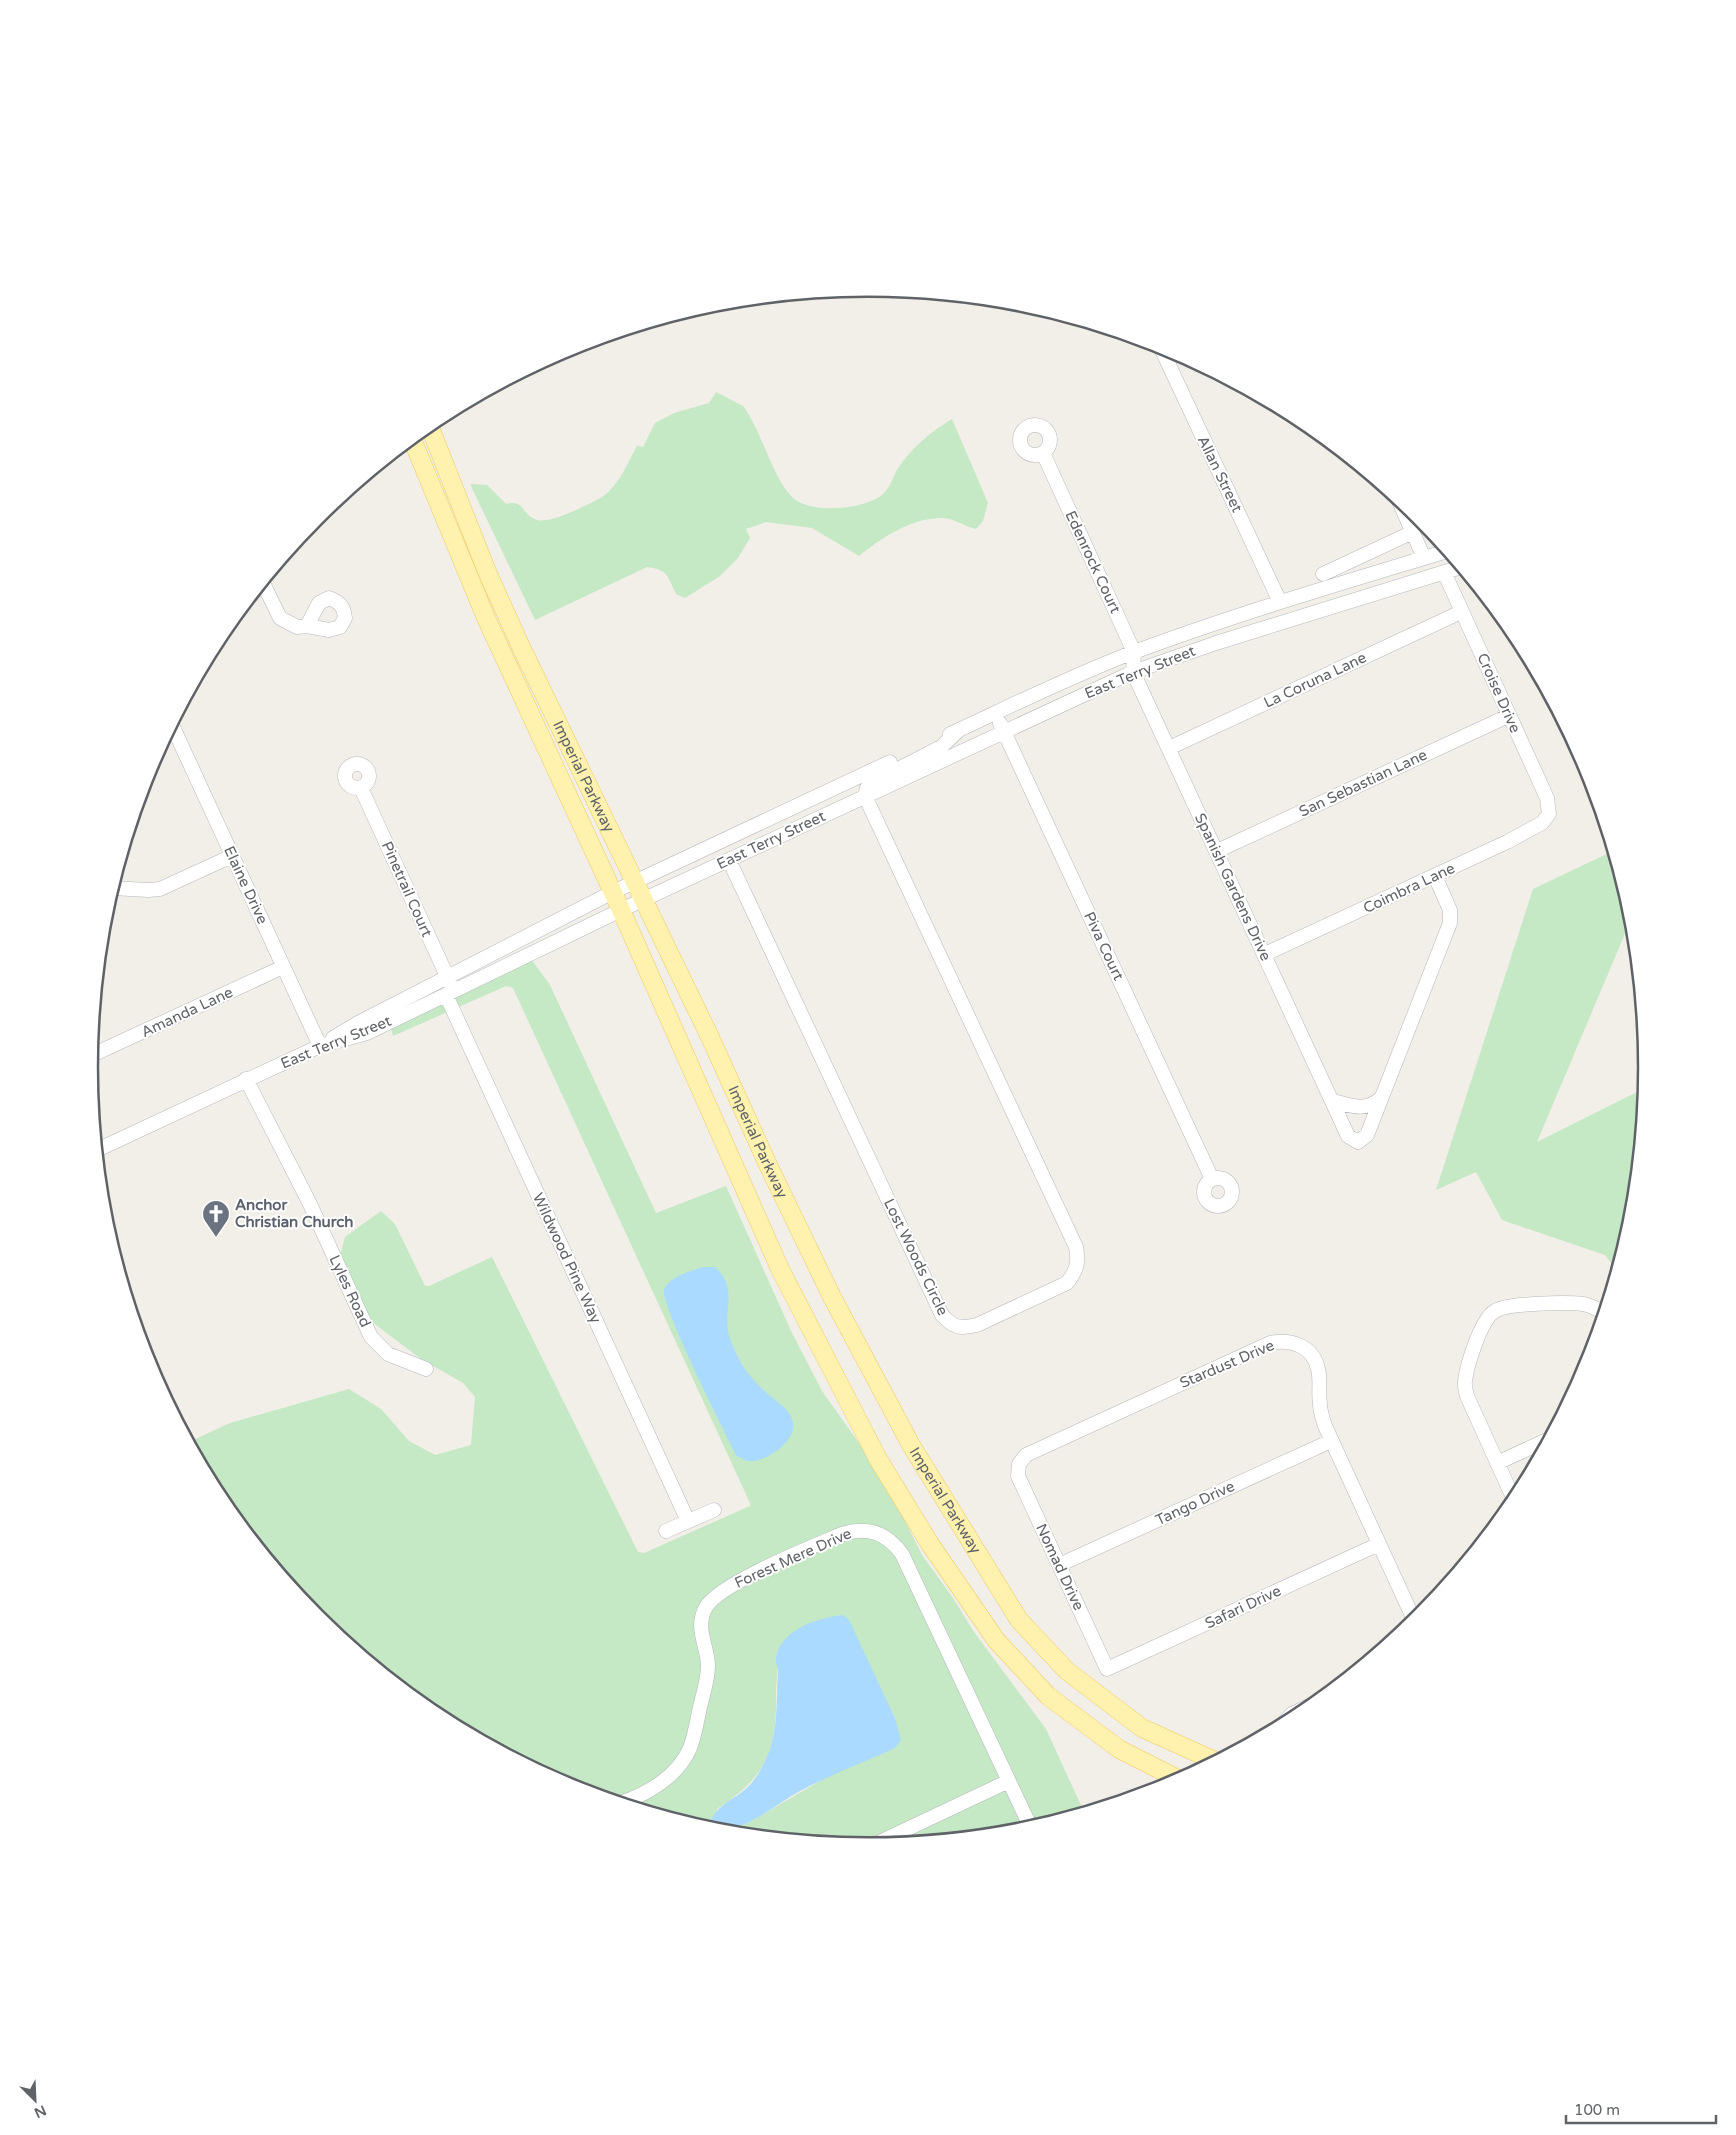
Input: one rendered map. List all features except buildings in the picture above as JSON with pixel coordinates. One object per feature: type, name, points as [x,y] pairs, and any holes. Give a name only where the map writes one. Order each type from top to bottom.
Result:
[{"type":"main road","name":"Imperial Parkway","points":[[432,432],[488,574],[616,847],[635,882],[832,1297],[911,1445],[1019,1620],[1067,1671],[1142,1728],[1210,1759]]},
{"type":"main road","name":"Imperial Parkway","points":[[414,445],[486,618],[613,892],[780,1269],[878,1459],[930,1544],[996,1640],[1048,1696],[1119,1749],[1171,1775]]},
{"type":"street","name":"Allan Street","points":[[1165,357],[1280,602]]},
{"type":"street","name":"Edenrock Court","points":[[1043,453],[1134,652],[1133,672]]},
{"type":"street","points":[[1405,515],[1424,558]]},
{"type":"street","points":[[1323,574],[1412,532]]},
{"type":"street","points":[[320,1046],[358,1022],[448,978],[613,892],[1069,679],[1134,652],[1280,602],[1441,553]]},
{"type":"street","name":"East Terry Street","points":[[102,1148],[320,1046],[367,1033],[643,899],[1133,672],[1216,643],[1455,569]]},
{"type":"street","name":"Croise Drive","points":[[1444,572],[1547,798],[1549,814]]},
{"type":"street","points":[[265,588],[280,618],[297,627],[307,626]]},
{"type":"street","name":"La Coruna Lane","points":[[1169,748],[1461,612]]},
{"type":"street","name":"Spanish Gardens Drive","points":[[1133,672],[1348,1136],[1358,1142],[1367,1135],[1450,924],[1450,910],[1436,876]]},
{"type":"street","name":"Piva Court","points":[[996,713],[1212,1179]]},
{"type":"street","name":"San Sebastian Lane","points":[[1217,851],[1508,716]]},
{"type":"street","points":[[865,796],[867,788],[871,783],[941,747],[959,730]]},
{"type":"street","name":"Elaine Drive","points":[[175,731],[320,1046]]},
{"type":"street","name":"Pinetrail Court","points":[[361,788],[448,978],[450,993]]},
{"type":"street","name":"Lost Woods Circle","points":[[729,860],[942,1315],[951,1324],[964,1328],[977,1326],[1067,1283],[1076,1273],[1079,1260],[1076,1247],[865,796]]},
{"type":"street","name":"Coimbra Lane","points":[[1265,954],[1436,876],[1542,824],[1549,814]]},
{"type":"street","points":[[119,888],[160,889],[232,856]]},
{"type":"street","name":"Amanda Lane","points":[[98,1052],[283,967]]},
{"type":"street","name":"Wildwood Pine Way","points":[[450,993],[688,1521]]},
{"type":"street","name":"Lyles Road","points":[[246,1079],[309,1202],[371,1337],[388,1354],[426,1369]]},
{"type":"street","points":[[1333,1102],[1358,1108],[1371,1105],[1381,1098]]},
{"type":"street","points":[[1511,1493],[1466,1396],[1467,1372],[1486,1318],[1504,1306],[1584,1304],[1596,1307],[1599,1310]]},
{"type":"street","name":"Stardust Drive","points":[[1019,1464],[1026,1455],[1270,1343],[1281,1341],[1294,1342],[1305,1348],[1314,1357],[1318,1369],[1322,1415],[1331,1441],[1411,1614]]},
{"type":"street","name":"Tango Drive","points":[[1059,1565],[1331,1441]]},
{"type":"street","points":[[1497,1463],[1540,1443]]},
{"type":"street","name":"Nomad Drive","points":[[1019,1464],[1018,1476],[1107,1669]]},
{"type":"street","points":[[666,1531],[714,1510]]},
{"type":"street","name":"Forest Mere Drive","points":[[629,1800],[642,1795],[660,1783],[677,1768],[690,1747],[708,1666],[700,1632],[701,1620],[705,1608],[713,1598],[735,1584],[855,1529],[869,1530],[882,1534],[894,1542],[902,1554],[1028,1821]]},
{"type":"street","name":"Safari Drive","points":[[1107,1669],[1379,1544]]},
{"type":"street","points":[[890,1837],[1009,1781]]},
{"type":"green space","points":[[716,392],[743,406],[778,477],[792,497],[800,503],[824,508],[852,506],[876,499],[887,490],[904,459],[916,446],[952,419],[988,503],[983,521],[976,529],[944,518],[917,522],[886,536],[859,556],[812,528],[766,522],[746,529],[750,538],[738,558],[720,576],[685,598],[676,594],[669,578],[663,572],[647,567],[535,620],[470,484],[487,485],[506,504],[517,504],[528,515],[537,520],[551,519],[570,513],[608,493],[622,475],[637,446],[643,447],[655,423],[674,413],[709,403]]},
{"type":"green space","points":[[1608,853],[1624,917],[1626,931],[1537,1142],[1638,1092],[1632,1168],[1624,1218],[1612,1265],[1605,1255],[1502,1220],[1476,1172],[1436,1190],[1533,889]]},
{"type":"green space","points":[[531,959],[550,985],[656,1213],[726,1186],[791,1331],[822,1391],[861,1446],[904,1519],[922,1555],[953,1598],[974,1632],[1046,1729],[1082,1807],[1018,1823],[969,1831],[918,1836],[868,1838],[818,1836],[739,1826],[755,1819],[898,1735],[895,1718],[877,1680],[816,1621],[795,1631],[787,1639],[776,1659],[774,1731],[771,1747],[757,1774],[747,1786],[717,1809],[714,1822],[669,1812],[620,1797],[573,1779],[527,1759],[483,1735],[399,1679],[360,1647],[289,1576],[227,1496],[194,1440],[230,1423],[349,1389],[381,1409],[409,1441],[435,1455],[471,1445],[475,1397],[463,1383],[421,1359],[372,1322],[348,1287],[340,1256],[345,1237],[381,1211],[395,1224],[425,1286],[429,1286],[492,1257],[638,1552],[644,1553],[750,1506],[513,988],[506,986],[393,1036],[391,1028]]},
{"type":"water","points":[[703,1267],[715,1267],[726,1283],[729,1298],[727,1322],[729,1334],[742,1365],[758,1385],[786,1409],[792,1419],[792,1433],[788,1440],[777,1451],[760,1460],[749,1461],[736,1455],[694,1370],[665,1300],[664,1290],[670,1281],[680,1275]]},
{"type":"water","points":[[843,1615],[849,1620],[895,1718],[901,1740],[895,1748],[811,1785],[759,1817],[738,1826],[711,1821],[721,1807],[750,1785],[760,1771],[768,1754],[776,1720],[778,1672],[776,1657],[780,1647],[793,1632],[812,1622]]},
{"type":"place","name":"Anchor Christian Church","points":[[216,1238]]}]
